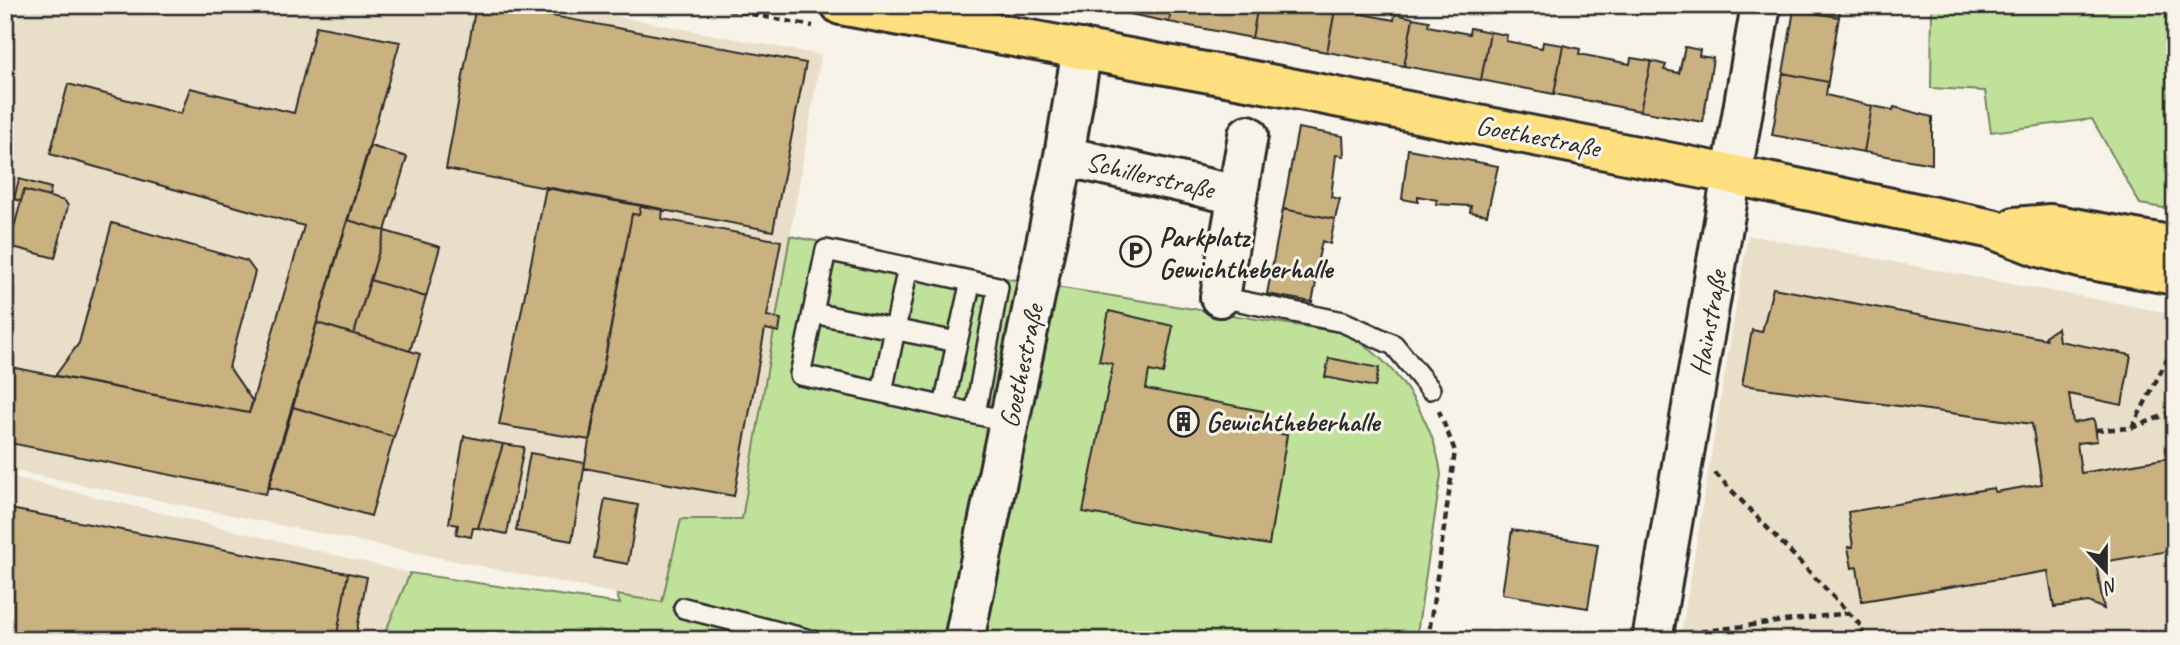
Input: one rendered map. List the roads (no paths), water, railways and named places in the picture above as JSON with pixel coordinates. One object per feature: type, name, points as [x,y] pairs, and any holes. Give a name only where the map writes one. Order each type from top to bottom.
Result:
[{"type":"main road","name":"Goethestraße","points":[[841,5],[1082,49],[1734,176],[1992,229],[2039,247],[2080,258],[2175,275]]},
{"type":"main road","name":"Goethestraße","points":[[1992,229],[2050,224],[2175,246]]},
{"type":"street","name":"Hainstraße","points":[[1653,636],[1734,176],[1761,5]]},
{"type":"street","name":"Goethestraße","points":[[964,640],[993,418],[1064,156],[1082,49]]},
{"type":"street","name":"Schillerstraße","points":[[1220,298],[1248,135]]},
{"type":"street","name":"Schillerstraße","points":[[1064,156],[1237,195]]},
{"type":"lane","points":[[827,250],[971,281],[998,287],[993,418],[800,375],[827,250]]},
{"type":"lane","points":[[882,392],[908,267]]},
{"type":"lane","points":[[944,407],[971,281]]},
{"type":"lane","points":[[1220,298],[1343,322],[1394,345],[1430,389]]},
{"type":"lane","points":[[813,313],[957,342]]},
{"type":"lane","points":[[684,608],[810,640]]},
{"type":"place","name":"Parkplatz Gewichtheberhalle","points":[[1136,252]]},
{"type":"place","name":"Gewichtheberhalle","points":[[1183,421]]}]
